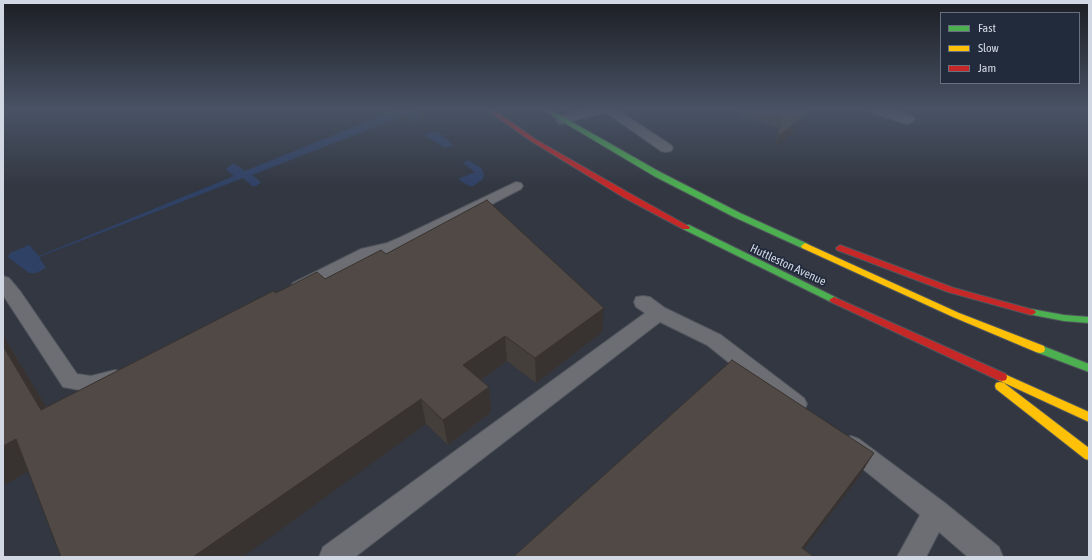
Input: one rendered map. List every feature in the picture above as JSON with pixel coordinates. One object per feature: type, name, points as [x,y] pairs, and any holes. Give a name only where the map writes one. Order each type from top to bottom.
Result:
[{"type":"highway","name":"Huttleston Avenue","points":[[530,136],[560,156],[664,217],[754,262],[970,364],[1089,417]]},
{"type":"highway","name":"Huttleston Avenue","points":[[591,136],[694,194],[785,237],[950,312],[1089,368]]},
{"type":"highway","points":[[694,194],[798,232]]},
{"type":"highway","points":[[828,243],[951,290],[988,301],[1064,318],[1089,320]]},
{"type":"highway","points":[[970,364],[1089,455]]},
{"type":"lane","points":[[649,136],[666,148]]},
{"type":"lane","points":[[281,296],[359,257],[407,241],[516,186]]},
{"type":"lane","points":[[3,282],[71,381],[91,384],[104,382],[132,370]]},
{"type":"lane","points":[[333,557],[651,308],[714,340],[813,417]]},
{"type":"lane","points":[[831,431],[936,512],[989,557]]},
{"type":"lane","points":[[911,557],[936,512]]},
{"type":"shaded area","points":[[331,136],[352,136],[252,175],[261,182],[257,186],[252,186],[243,178],[39,257],[46,268],[36,273],[29,273],[8,257],[10,253],[29,245],[39,256],[234,176],[226,169],[232,164],[235,164],[245,171]]},
{"type":"shaded area","points":[[426,136],[443,136],[452,144],[452,146],[445,148]]},
{"type":"shaded area","points":[[470,161],[481,168],[484,173],[483,179],[473,186],[469,186],[458,179],[475,172],[463,163]]},
{"type":"building","points":[[487,200],[604,308],[535,358],[505,336],[463,365],[489,387],[443,420],[421,399],[193,557],[61,557],[16,439],[3,446],[3,346],[41,410],[273,291],[276,293],[317,272],[325,279],[381,250],[386,254]]},
{"type":"building","points":[[732,360],[874,453],[802,548],[814,557],[513,557]]},
{"type":"traffic: fast","points":[[591,136],[657,174],[737,215],[805,246]]},
{"type":"traffic: fast","points":[[686,227],[834,300]]},
{"type":"traffic: fast","points":[[1031,312],[1064,318],[1089,320]]},
{"type":"traffic: fast","points":[[1040,349],[1089,368]]},
{"type":"traffic: slow","points":[[805,246],[956,315],[1040,349]]},
{"type":"traffic: slow","points":[[1002,377],[1089,417]]},
{"type":"traffic: slow","points":[[1000,386],[1089,455]]},
{"type":"traffic: jam","points":[[527,136],[626,195],[686,227]]},
{"type":"traffic: jam","points":[[840,248],[951,290],[1031,312]]},
{"type":"traffic: jam","points":[[834,300],[1002,377]]}]
